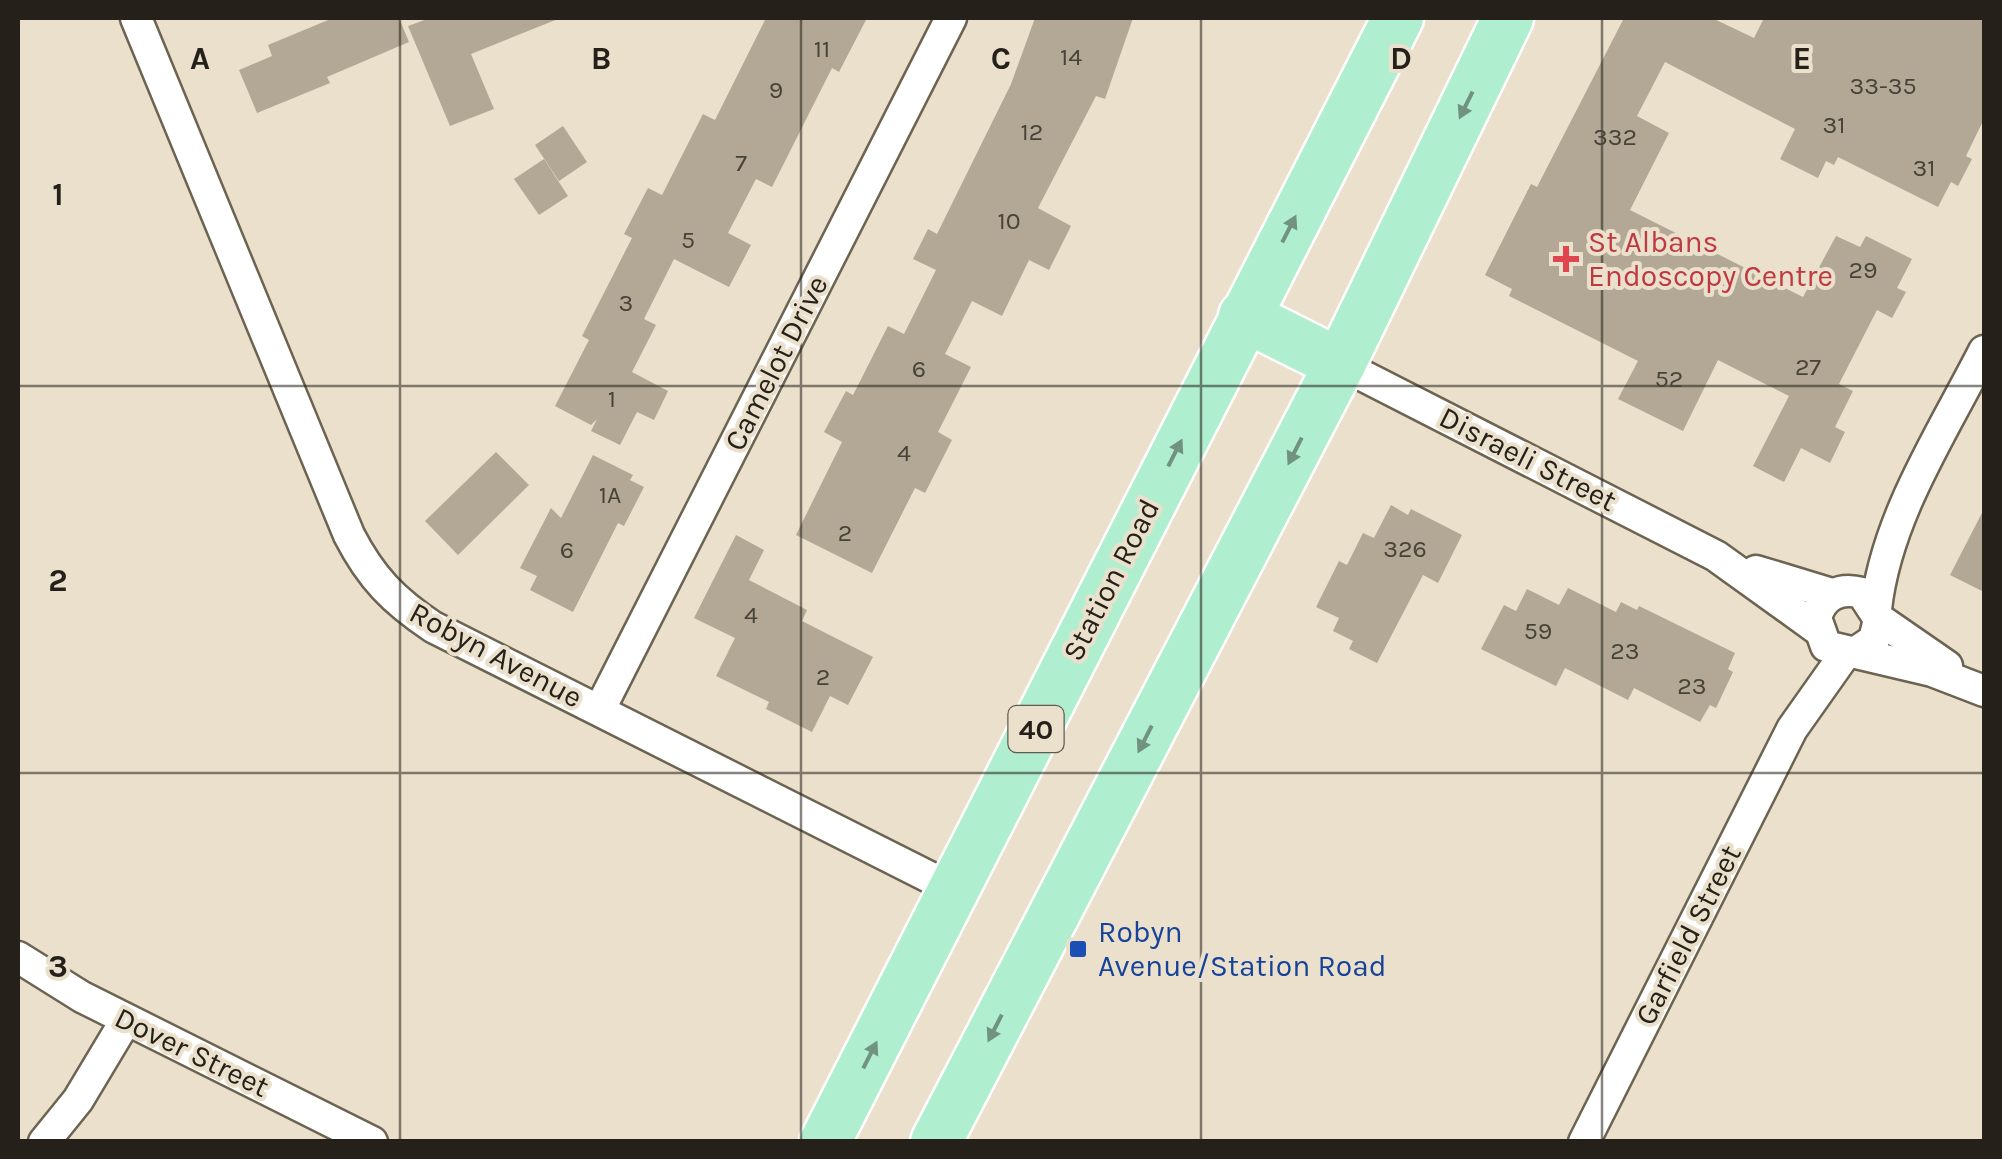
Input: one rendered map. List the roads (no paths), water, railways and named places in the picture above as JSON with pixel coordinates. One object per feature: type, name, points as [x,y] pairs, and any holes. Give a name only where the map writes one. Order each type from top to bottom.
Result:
[{"type":"main road","name":"Station Road","points":[[825,1142],[1398,18]]},
{"type":"main road","points":[[936,1142],[1340,364],[1508,18]]},
{"type":"main road","points":[[1244,316],[1340,364]]},
{"type":"street","name":"Camelot Drive","points":[[600,709],[951,18]]},
{"type":"street","name":"Robyn Avenue","points":[[147,21],[367,571],[393,600],[433,627],[954,890]]},
{"type":"street","points":[[1902,513],[1837,592],[1818,608],[1834,643],[1874,640],[1880,582],[1902,513],[1984,351]]},
{"type":"street","name":"Disraeli Street","points":[[1340,364],[1716,556],[1834,643],[1979,688]]},
{"type":"street","name":"Disraeli Street","points":[[1716,556],[1837,592]]},
{"type":"street","points":[[1837,592],[1862,593],[1878,614]]},
{"type":"street","name":"Disraeli Street","points":[[1878,614],[1979,688]]},
{"type":"street","name":"Garfield Street","points":[[1584,1142],[1834,643]]},
{"type":"street","name":"Dover Street","points":[[18,957],[50,980],[126,1020],[372,1142]]},
{"type":"street","points":[[44,1142],[78,1100],[126,1020]]},
{"type":"place","name":"St Albans Endoscopy Centre","points":[[1566,259]]},
{"type":"place","name":"Robyn Avenue/Station Road","points":[[1078,949]]}]
